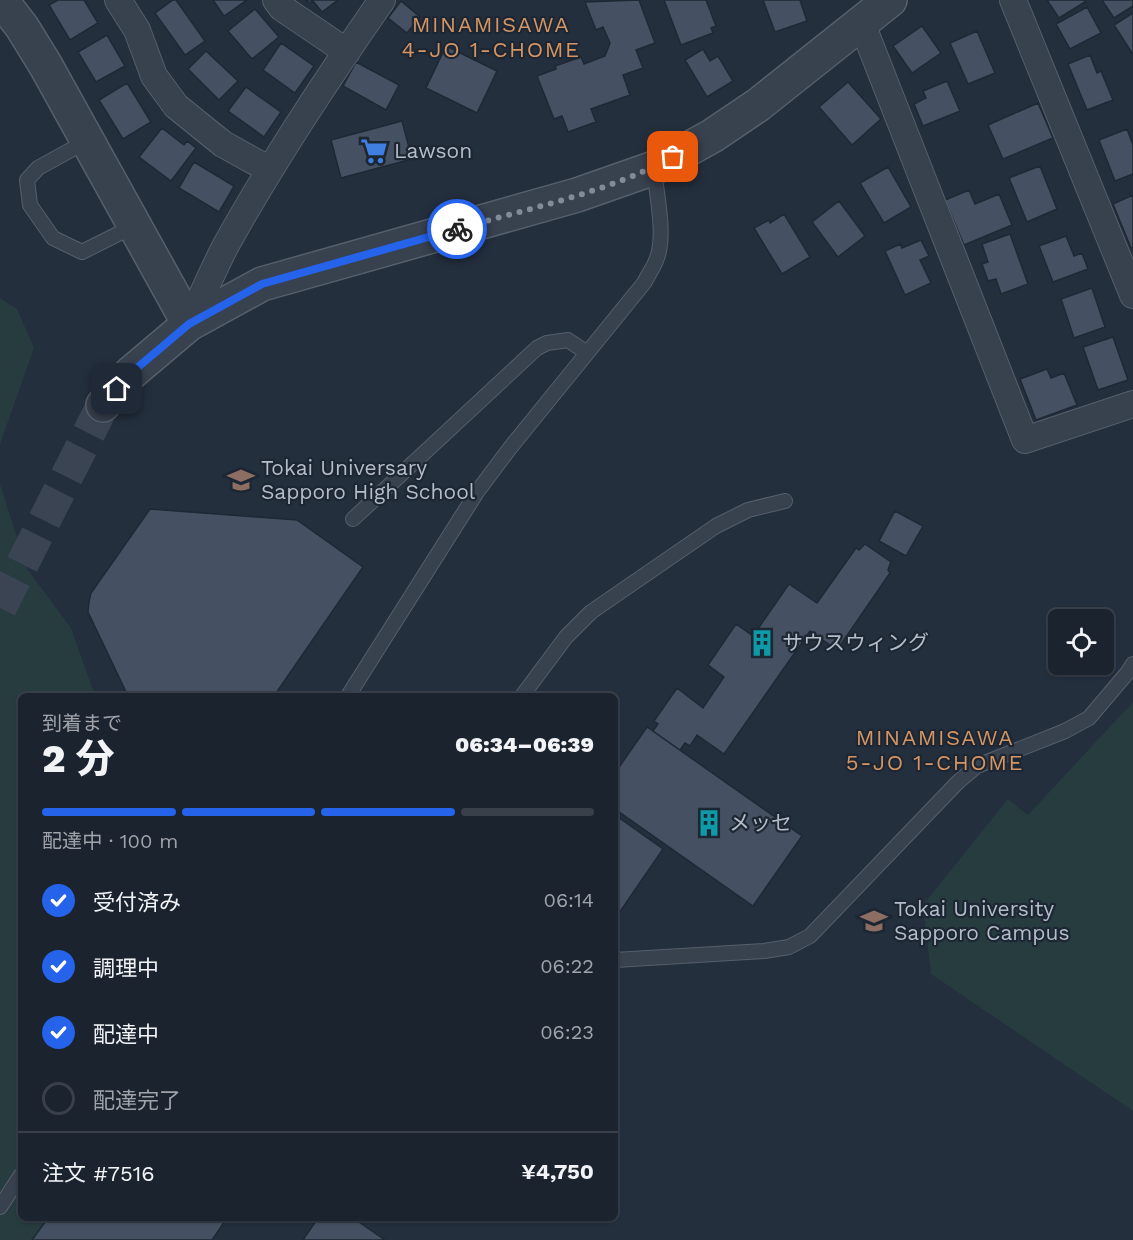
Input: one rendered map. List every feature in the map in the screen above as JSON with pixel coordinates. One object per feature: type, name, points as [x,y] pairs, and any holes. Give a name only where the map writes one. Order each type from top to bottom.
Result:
[{"type":"street","points":[[1,0],[22,27],[46,66],[189,324]]},
{"type":"street","points":[[118,0],[137,30],[154,76],[176,106],[224,144],[270,170]]},
{"type":"street","points":[[276,0],[282,8],[347,52]]},
{"type":"street","points":[[189,324],[226,245],[270,170],[382,0]]},
{"type":"street","points":[[103,405],[131,373],[189,324],[262,284],[577,195],[654,168],[712,136],[758,105],[890,0]]},
{"type":"street","points":[[1014,0],[1133,295]]},
{"type":"street","points":[[862,24],[1025,440],[1133,404]]},
{"type":"lane","points":[[87,141],[38,168],[27,180],[30,205],[52,238],[82,252],[134,226]]},
{"type":"lane","points":[[350,693],[477,492],[644,283],[660,247],[654,168]]},
{"type":"lane","points":[[353,519],[537,348],[553,341],[568,340],[587,353]]},
{"type":"lane","points":[[524,693],[566,637],[591,612],[716,526],[748,510],[785,501]]},
{"type":"lane","points":[[618,960],[764,951],[789,947],[810,936],[958,782],[977,766],[1065,731],[1089,718],[1133,664]]},
{"type":"lane","points":[[0,1207],[18,1180]]},
{"type":"green space","points":[[0,298],[17,309],[34,348],[0,444]]},
{"type":"green space","points":[[0,484],[27,569],[71,628],[94,693],[18,693],[18,1221],[86,1221],[84,1240],[0,1240]]},
{"type":"green space","points":[[1133,702],[1133,1111],[931,974],[923,905],[1008,799],[1028,815]]},
{"type":"building","points":[[58,0],[84,0],[98,23],[70,40],[49,5]]},
{"type":"building","points":[[176,0],[205,41],[185,55],[155,13]]},
{"type":"building","points":[[213,0],[247,0],[224,16]]},
{"type":"building","points":[[306,0],[338,0],[322,12],[313,1],[309,3]]},
{"type":"building","points":[[639,0],[655,43],[636,50],[643,68],[623,75],[630,95],[591,109],[596,122],[568,132],[562,116],[554,119],[537,76],[556,69],[555,66],[581,57],[584,64],[605,56],[610,43],[603,27],[596,30],[585,2]]},
{"type":"building","points":[[664,0],[706,0],[716,26],[711,28],[713,33],[681,45]]},
{"type":"building","points":[[763,0],[800,0],[807,21],[775,32]]},
{"type":"building","points":[[1047,0],[1084,0],[1085,2],[1059,18]]},
{"type":"building","points":[[1102,0],[1133,0],[1133,6],[1114,18]]},
{"type":"building","points":[[401,1],[420,17],[407,33],[388,18]]},
{"type":"building","points":[[1087,7],[1101,33],[1070,49],[1056,24]]},
{"type":"building","points":[[255,9],[279,37],[252,59],[228,31]]},
{"type":"building","points":[[1133,13],[1133,53],[1132,53],[1114,25]]},
{"type":"building","points":[[922,26],[941,53],[912,73],[893,46]]},
{"type":"building","points":[[977,31],[995,73],[968,84],[950,43]]},
{"type":"building","points":[[107,35],[125,66],[96,82],[78,52]]},
{"type":"building","points":[[281,43],[314,66],[295,93],[263,70]]},
{"type":"building","points":[[446,46],[497,71],[477,113],[426,88]]},
{"type":"building","points":[[703,49],[710,61],[718,56],[733,81],[707,97],[685,60]]},
{"type":"building","points":[[206,51],[238,81],[219,100],[188,69]]},
{"type":"building","points":[[1090,55],[1097,73],[1101,71],[1113,100],[1087,110],[1068,64]]},
{"type":"building","points":[[356,62],[399,85],[386,110],[343,86]]},
{"type":"building","points":[[947,81],[960,111],[923,126],[914,104],[926,98],[923,91]]},
{"type":"building","points":[[848,82],[881,119],[852,145],[819,107]]},
{"type":"building","points":[[127,83],[151,122],[123,139],[99,100]]},
{"type":"building","points":[[246,87],[281,112],[264,137],[228,111]]},
{"type":"building","points":[[1038,103],[1053,138],[1003,159],[988,125]]},
{"type":"building","points":[[402,121],[412,159],[341,178],[331,140]]},
{"type":"building","points":[[162,128],[184,145],[187,141],[196,148],[171,181],[139,157]]},
{"type":"building","points":[[1127,129],[1133,145],[1133,174],[1115,181],[1099,140]]},
{"type":"building","points":[[194,162],[234,186],[219,212],[179,188]]},
{"type":"building","points":[[1040,166],[1057,209],[1027,222],[1009,178]]},
{"type":"building","points":[[888,167],[911,207],[884,223],[860,183]]},
{"type":"building","points":[[969,190],[975,204],[999,194],[1012,225],[964,245],[945,200]]},
{"type":"building","points":[[1133,195],[1133,247],[1131,248],[1113,204]]},
{"type":"building","points":[[839,201],[865,236],[838,257],[812,222]]},
{"type":"building","points":[[784,214],[810,257],[782,274],[754,228],[769,220],[770,223]]},
{"type":"building","points":[[1010,234],[1028,284],[1001,294],[996,279],[988,281],[982,264],[988,262],[982,244]]},
{"type":"building","points":[[1066,236],[1074,256],[1082,253],[1088,269],[1053,282],[1039,246]]},
{"type":"building","points":[[921,240],[929,256],[920,260],[931,283],[905,295],[885,251],[900,244],[902,248]]},
{"type":"building","points":[[1092,288],[1105,327],[1074,338],[1061,299]]},
{"type":"building","points":[[1113,337],[1128,380],[1098,390],[1083,347]]},
{"type":"building","points":[[1047,369],[1051,378],[1064,373],[1077,405],[1036,420],[1020,379]]},
{"type":"building","points":[[150,509],[297,520],[363,567],[276,693],[127,693],[88,612],[91,593]]},
{"type":"building","points":[[895,511],[923,526],[906,556],[879,541]]},
{"type":"building","name":"サウスウィング","points":[[865,544],[891,562],[888,570],[890,573],[837,650],[810,631],[724,754],[697,735],[690,746],[685,743],[680,750],[653,731],[658,724],[654,721],[677,688],[703,708],[724,677],[708,665],[736,624],[753,636],[789,584],[817,603],[856,548],[859,550]]},
{"type":"building","name":"メッセ","points":[[647,727],[802,836],[753,906],[618,811],[618,769]]},
{"type":"building","points":[[618,817],[663,849],[618,915]]},
{"type":"building","points":[[46,1221],[225,1221],[212,1240],[32,1240]]},
{"type":"building","points":[[316,1221],[357,1221],[385,1240],[303,1240]]},
{"type":"tunnel","points":[[0,608],[103,405]]},
{"type":"way so far","points":[[457,229],[577,195],[654,168],[673,157]]},
{"type":"place","name":"Lawson","points":[[374,151]]},
{"type":"place","name":"Tokai Universary Sapporo High School","points":[[241,480]]},
{"type":"place","name":"サウスウィング","points":[[762,643]]},
{"type":"place","name":"メッセ","points":[[709,823]]},
{"type":"place","name":"Tokai University Sapporo Campus","points":[[874,921]]},
{"type":"district","name":"MINAMISAWA 4-JO 1-CHOME","points":[[491,36]]},
{"type":"district","name":"MINAMISAWA 5-JO 1-CHOME","points":[[935,750]]},
{"type":"route","points":[[117,389],[131,373],[189,324],[262,284],[457,229]]}]
